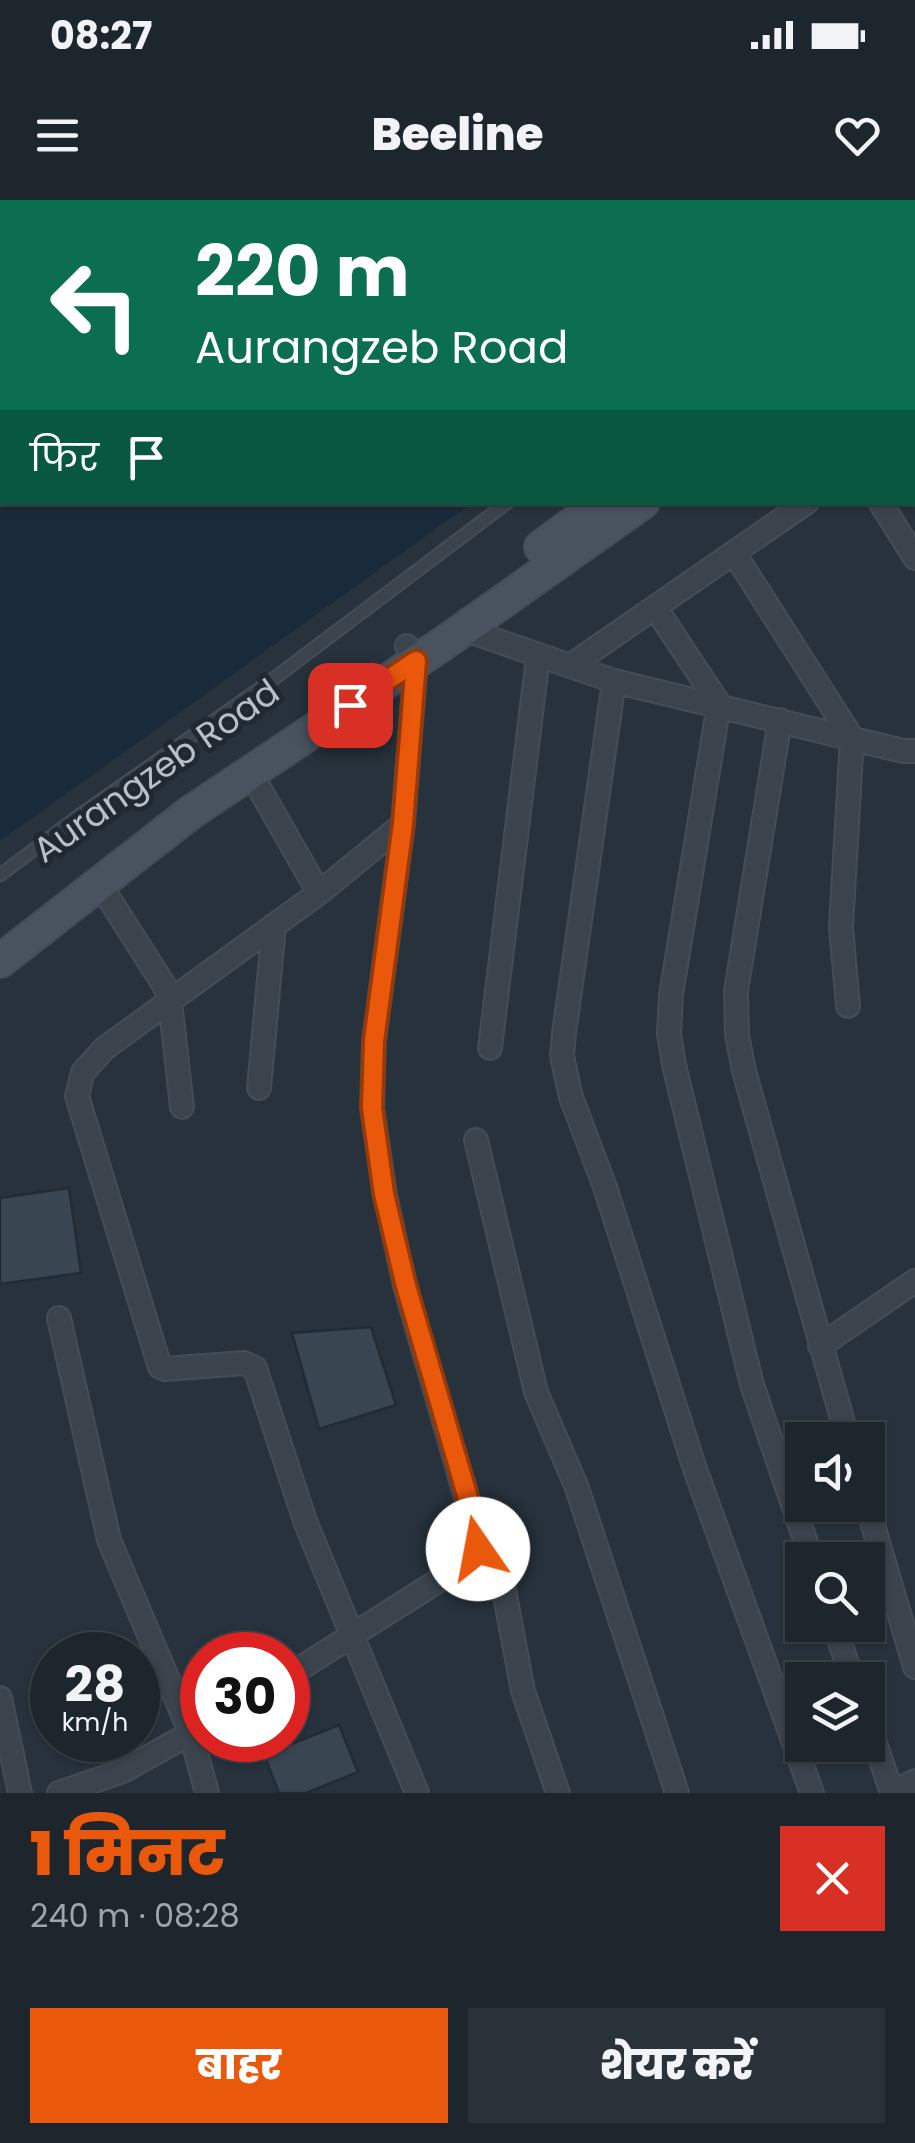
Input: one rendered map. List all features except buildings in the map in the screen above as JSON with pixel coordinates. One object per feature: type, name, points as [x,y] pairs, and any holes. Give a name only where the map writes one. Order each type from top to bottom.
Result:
[{"type":"main road","name":"Aurangzeb Road","points":[[0,960],[190,813],[412,653],[444,615],[599,505]]},
{"type":"main road","name":"Aurangzeb Road","points":[[0,932],[180,799],[412,653],[463,629],[640,505]]},
{"type":"street","points":[[570,666],[803,505]]},
{"type":"street","points":[[882,505],[915,558]]},
{"type":"street","points":[[734,553],[852,738],[842,927],[848,1006]]},
{"type":"street","points":[[655,607],[719,704],[669,1034],[685,1115],[752,1385],[806,1542]]},
{"type":"street","points":[[463,629],[614,681],[915,751]]},
{"type":"street","points":[[412,653],[403,824],[374,1041],[372,1108],[384,1194],[406,1286],[479,1543],[503,1585],[522,1691],[558,1793]]},
{"type":"street","points":[[490,1048],[538,657]]},
{"type":"street","points":[[614,681],[564,1033],[565,1077],[695,1469],[812,1793]]},
{"type":"street","points":[[780,720],[741,949],[737,1035],[843,1422]]},
{"type":"street","points":[[250,772],[319,893]]},
{"type":"street","points":[[403,824],[319,893],[90,1062],[78,1085],[79,1108],[160,1366],[165,1369],[253,1365],[306,1521],[417,1793]]},
{"type":"street","points":[[99,883],[164,984],[170,1000],[182,1107]]},
{"type":"street","points":[[258,1088],[274,926]]},
{"type":"street","points":[[476,1140],[536,1392],[578,1488],[677,1793]]},
{"type":"street","points":[[820,1346],[915,1281]]},
{"type":"street","points":[[59,1318],[109,1540],[180,1693]]},
{"type":"street","points":[[872,1522],[915,1667]]},
{"type":"street","points":[[310,1661],[470,1560],[479,1543]]},
{"type":"street","points":[[0,1698],[20,1793]]},
{"type":"street","points":[[59,1793],[122,1771],[180,1739]]},
{"type":"street","points":[[202,1762],[207,1793]]},
{"type":"street","points":[[882,1762],[892,1793],[915,1780]]},
{"type":"lane","points":[[0,876],[276,677],[504,505]]},
{"type":"water","points":[[0,505],[469,505],[0,841]]},
{"type":"route","points":[[350,705],[416,661],[403,824],[374,1041],[372,1108],[384,1194],[406,1286],[479,1536],[478,1549]]}]
